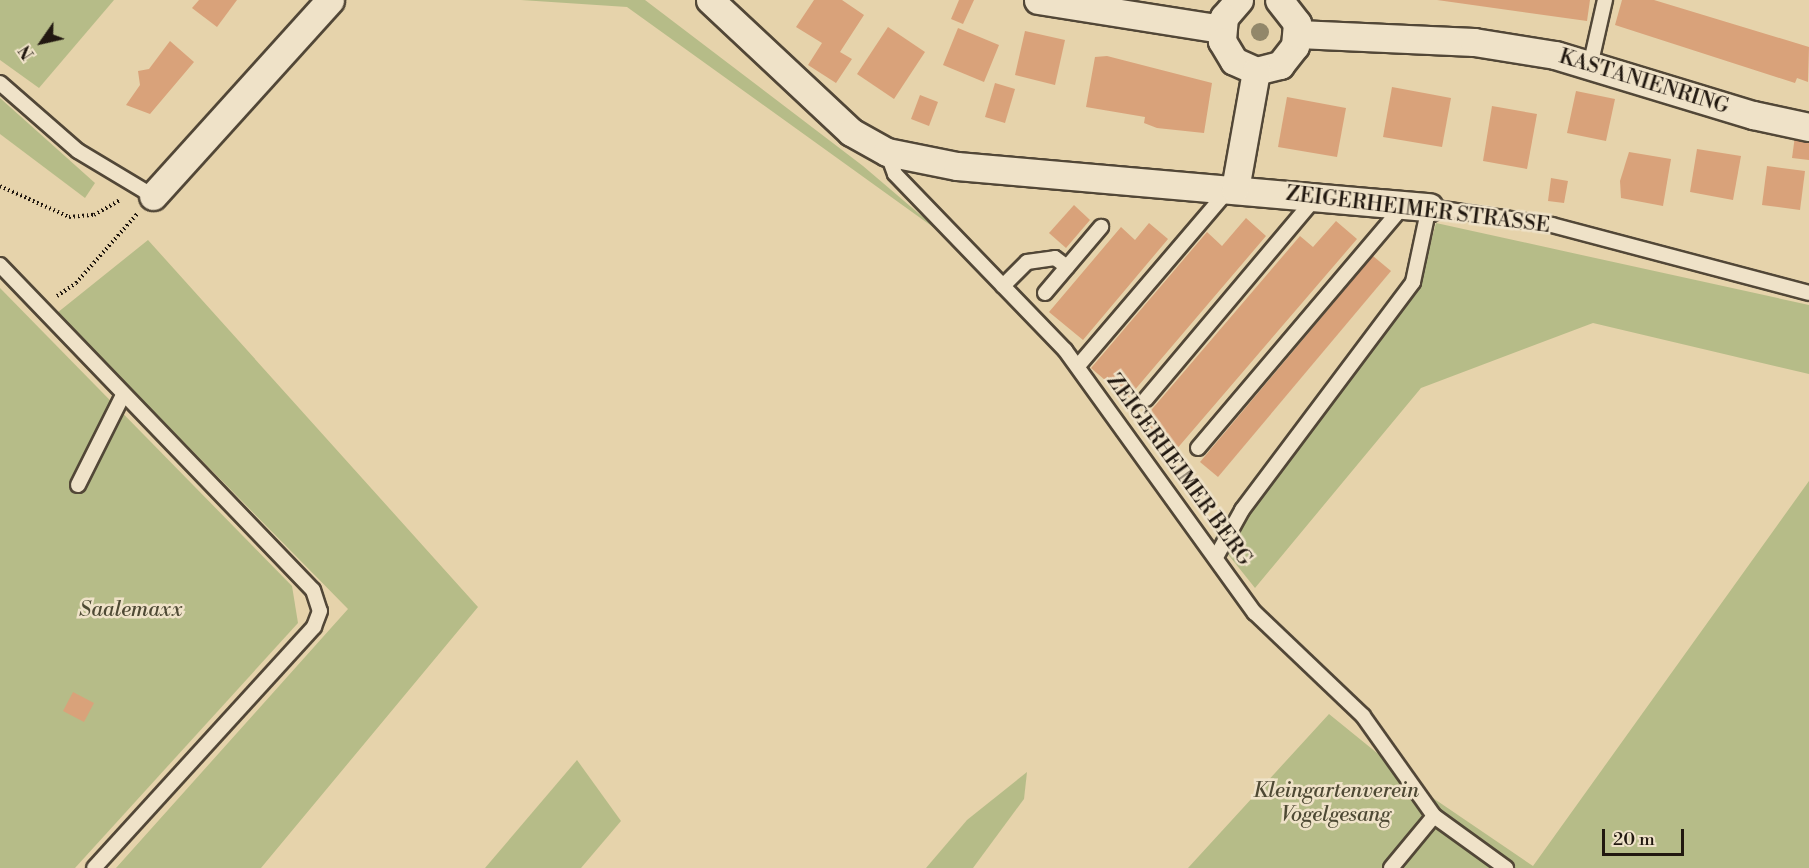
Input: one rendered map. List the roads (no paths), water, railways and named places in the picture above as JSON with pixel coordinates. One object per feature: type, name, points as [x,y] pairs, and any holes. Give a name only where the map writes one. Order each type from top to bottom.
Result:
[{"type":"street","points":[[153,196],[330,0]]},
{"type":"street","name":"ZEIGERHEIMER STRASSE","points":[[710,0],[851,132],[887,152],[957,166],[1417,205]]},
{"type":"street","points":[[1038,0],[1106,6],[1221,29]]},
{"type":"street","points":[[1221,29],[1239,0]]},
{"type":"street","points":[[1221,29],[1234,61],[1256,71],[1289,57],[1298,34],[1292,12],[1279,0]]},
{"type":"street","name":"KASTANIENRING","points":[[1298,34],[1473,42],[1591,62],[1753,115],[1809,127]]},
{"type":"street","points":[[1232,189],[1256,71]]},
{"type":"lane","points":[[1591,62],[1605,0]]},
{"type":"lane","points":[[0,83],[78,151],[153,196]]},
{"type":"lane","name":"ZEIGERHEIMER BERG","points":[[887,152],[895,174],[1078,366],[1255,613],[1363,716],[1434,816],[1506,868]]},
{"type":"lane","points":[[1078,366],[1232,189]]},
{"type":"lane","points":[[1146,399],[1318,196]]},
{"type":"lane","points":[[1198,448],[1417,205]]},
{"type":"lane","points":[[1216,557],[1242,510],[1413,282],[1417,205]]},
{"type":"lane","name":"ZEIGERHEIMER STRASSE","points":[[1417,205],[1552,225],[1809,293]]},
{"type":"lane","points":[[1045,292],[1101,226]]},
{"type":"lane","points":[[1003,286],[1027,262],[1055,258],[1067,267]]},
{"type":"lane","points":[[0,265],[33,294],[55,327],[313,590],[320,611],[314,627],[94,868]]},
{"type":"lane","points":[[78,485],[123,395]]},
{"type":"lane","points":[[1391,868],[1434,816]]},
{"type":"park label","name":"Saalemaxx","points":[[131,610]]},
{"type":"park label","name":"Kleingartenverein Vogelgesang","points":[[1336,803]]}]
